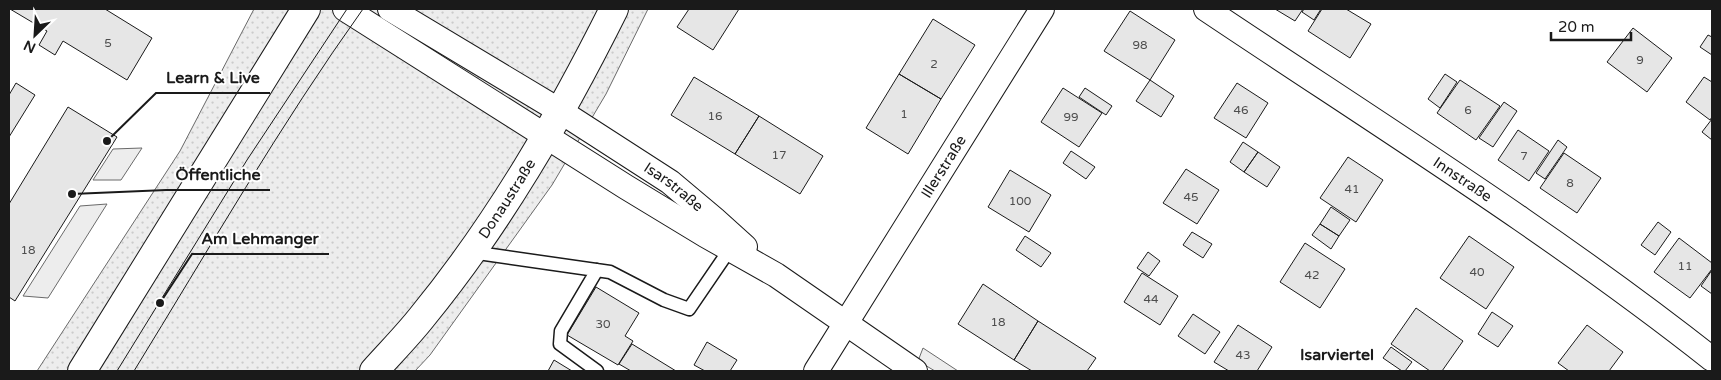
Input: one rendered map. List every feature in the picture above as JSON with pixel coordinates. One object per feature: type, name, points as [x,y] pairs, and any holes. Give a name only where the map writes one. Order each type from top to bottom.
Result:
[{"type":"main road","points":[[82,371],[306,9]]},
{"type":"main road","name":"Donaustraße","points":[[374,371],[421,319],[503,205],[546,136],[614,9]]},
{"type":"street","name":"Isarstraße","points":[[345,9],[626,187],[730,250],[776,275],[916,371]]},
{"type":"street","name":"Isarstraße","points":[[390,9],[560,111],[670,182],[776,275]]},
{"type":"street","name":"Illerstraße","points":[[816,371],[1042,9]]},
{"type":"street","name":"Innstraße","points":[[1206,9],[1591,268],[1712,359]]},
{"type":"lane","points":[[471,252],[610,272],[664,300],[689,309],[730,250]]},
{"type":"lane","points":[[597,270],[561,331],[560,344],[597,371]]},
{"type":"shaded area","points":[[254,9],[648,9],[606,94],[552,185],[430,355],[415,371],[37,371],[180,151]]},
{"type":"shaded area","points":[[142,148],[121,180],[93,180],[113,149]]},
{"type":"shaded area","points":[[107,204],[48,298],[23,296],[80,206]]},
{"type":"shaded area","points":[[923,348],[958,371],[935,371],[918,361]]},
{"type":"building","points":[[10,9],[105,9],[152,38],[127,80],[63,41],[55,55],[39,45],[47,31]]},
{"type":"building","points":[[689,9],[739,9],[713,50],[677,27]]},
{"type":"building","points":[[1275,9],[1303,9],[1295,21]]},
{"type":"building","points":[[1304,9],[1321,9],[1314,20],[1302,12]]},
{"type":"building","points":[[1322,9],[1346,9],[1371,24],[1350,58],[1308,31]]},
{"type":"building","points":[[1130,11],[1175,40],[1150,80],[1104,51]]},
{"type":"building","points":[[933,19],[975,45],[941,99],[899,74]]},
{"type":"building","points":[[1633,28],[1672,58],[1647,92],[1607,62]]},
{"type":"building","points":[[1708,35],[1712,37],[1712,55],[1700,47]]},
{"type":"building","points":[[899,74],[941,99],[908,154],[866,128]]},
{"type":"building","points":[[1445,74],[1457,82],[1440,108],[1428,99]]},
{"type":"building","points":[[694,77],[759,116],[735,154],[671,115]]},
{"type":"building","points":[[1704,77],[1712,82],[1712,117],[1710,120],[1686,102]]},
{"type":"building","points":[[1150,80],[1174,96],[1161,117],[1136,101]]},
{"type":"building","points":[[1460,80],[1500,106],[1476,140],[1437,113]]},
{"type":"building","points":[[16,83],[35,95],[9,137],[9,95]]},
{"type":"building","points":[[1237,83],[1268,103],[1246,138],[1214,118]]},
{"type":"building","points":[[1063,88],[1102,113],[1079,147],[1041,122]]},
{"type":"building","points":[[1085,88],[1112,106],[1106,115],[1079,97]]},
{"type":"building","points":[[1504,102],[1517,111],[1493,147],[1479,138]]},
{"type":"building","points":[[68,107],[117,137],[15,301],[9,297],[9,204]]},
{"type":"building","points":[[759,116],[823,156],[800,194],[735,154]]},
{"type":"building","points":[[1712,119],[1712,140],[1702,132]]},
{"type":"building","points":[[1518,130],[1549,151],[1529,181],[1498,160]]},
{"type":"building","points":[[1558,140],[1567,147],[1545,179],[1536,173]]},
{"type":"building","points":[[1243,142],[1258,152],[1244,172],[1230,162]]},
{"type":"building","points":[[1071,151],[1095,167],[1086,179],[1063,163]]},
{"type":"building","points":[[1258,152],[1280,167],[1267,187],[1244,172]]},
{"type":"building","points":[[1564,153],[1601,178],[1577,213],[1540,188]]},
{"type":"building","points":[[1348,157],[1383,180],[1356,222],[1320,198]]},
{"type":"building","points":[[1186,169],[1219,190],[1197,224],[1163,203]]},
{"type":"building","points":[[1010,170],[1051,195],[1029,232],[988,207]]},
{"type":"building","points":[[1331,207],[1350,220],[1339,236],[1320,224]]},
{"type":"building","points":[[1658,222],[1671,232],[1655,255],[1641,245]]},
{"type":"building","points":[[1320,224],[1339,236],[1331,249],[1312,235]]},
{"type":"building","points":[[1192,232],[1212,244],[1203,258],[1183,245]]},
{"type":"building","points":[[1025,236],[1051,253],[1041,267],[1016,250]]},
{"type":"building","points":[[1469,236],[1514,267],[1486,309],[1440,278]]},
{"type":"building","points":[[1679,238],[1712,263],[1712,269],[1690,298],[1654,272]]},
{"type":"building","points":[[1305,243],[1345,269],[1320,308],[1280,282]]},
{"type":"building","points":[[1148,252],[1160,261],[1149,276],[1137,268]]},
{"type":"building","points":[[1712,270],[1712,294],[1701,286]]},
{"type":"building","points":[[1142,273],[1178,296],[1160,325],[1124,302]]},
{"type":"building","points":[[983,284],[1038,321],[1014,360],[958,324]]},
{"type":"building","points":[[596,287],[639,313],[625,336],[633,341],[618,365],[567,335]]},
{"type":"building","points":[[1416,308],[1463,341],[1442,371],[1430,371],[1391,344]]},
{"type":"building","points":[[1492,312],[1513,326],[1498,347],[1478,334]]},
{"type":"building","points":[[1193,314],[1220,332],[1205,354],[1178,336]]},
{"type":"building","points":[[1038,321],[1096,358],[1087,371],[1032,371],[1014,360]]},
{"type":"building","points":[[1238,325],[1272,347],[1257,371],[1229,371],[1214,362]]},
{"type":"building","points":[[1587,325],[1623,352],[1609,371],[1569,371],[1558,363]]},
{"type":"building","points":[[707,342],[737,360],[730,371],[705,371],[694,365]]},
{"type":"building","points":[[632,344],[676,371],[631,371],[619,364]]},
{"type":"building","points":[[1391,347],[1412,362],[1405,371],[1402,371],[1383,358]]},
{"type":"building","points":[[554,360],[572,371],[548,371]]},
{"type":"tram line","points":[[117,371],[247,160],[347,9]]},
{"type":"tram line","points":[[134,371],[274,142],[363,9]]},
{"type":"place","name":"Learn & Live","points":[[107,141]]},
{"type":"place","name":"Öffentliche","points":[[72,194]]},
{"type":"place","name":"Am Lehmanger","points":[[160,303]]},
{"type":"district","name":"Isarviertel","points":[[1337,355]]}]
